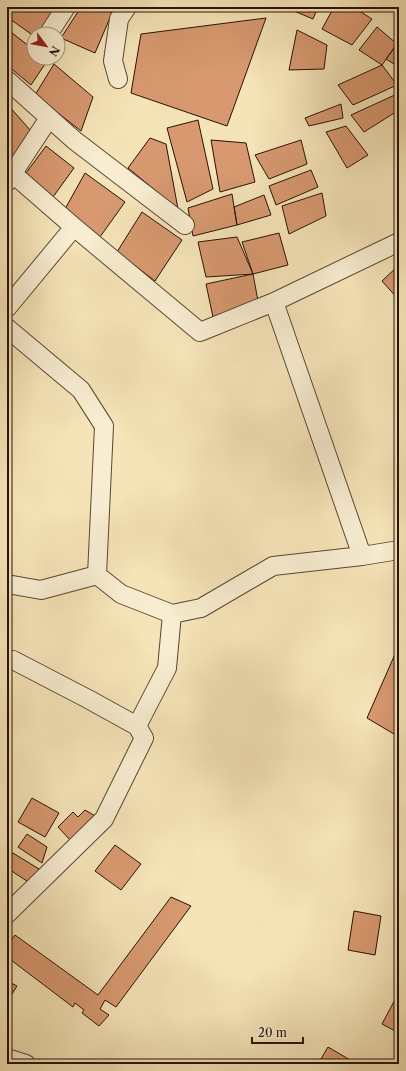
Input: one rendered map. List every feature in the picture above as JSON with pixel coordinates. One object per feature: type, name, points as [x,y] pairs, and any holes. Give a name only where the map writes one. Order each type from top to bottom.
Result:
[{"type":"street","points":[[54,26],[66,7]]},
{"type":"street","points":[[118,79],[113,61],[119,19],[127,7]]},
{"type":"street","points":[[7,80],[74,140],[185,225]]},
{"type":"street","points":[[49,118],[9,178],[74,227],[200,332],[274,302],[399,242]]},
{"type":"street","points":[[7,308],[74,227]]},
{"type":"street","points":[[274,302],[362,556]]},
{"type":"street","points":[[7,328],[81,390],[104,426],[97,575]]},
{"type":"street","points":[[97,575],[121,594],[172,614],[200,608],[273,566],[362,556],[390,551]]},
{"type":"street","points":[[7,584],[41,590],[97,575]]},
{"type":"street","points":[[137,726],[167,668],[172,614]]},
{"type":"street","points":[[7,659],[13,660],[137,726],[144,738],[104,819],[7,914]]},
{"type":"street","points":[[7,1058],[26,1064]]},
{"type":"building","points":[[7,7],[57,7],[45,26],[26,26],[26,30],[7,17]]},
{"type":"building","points":[[81,7],[105,7],[112,13],[95,53],[66,40],[66,30]]},
{"type":"building","points":[[287,7],[318,7],[313,19]]},
{"type":"building","points":[[334,7],[353,7],[372,19],[352,45],[322,29]]},
{"type":"building","points":[[266,18],[227,126],[131,93],[141,34]]},
{"type":"building","points":[[377,27],[397,44],[382,65],[359,50]]},
{"type":"building","points":[[7,29],[26,44],[26,66],[44,66],[31,85],[7,65]]},
{"type":"building","points":[[297,30],[327,45],[324,69],[289,70]]},
{"type":"building","points":[[399,41],[399,67],[386,59]]},
{"type":"building","points":[[382,65],[397,85],[353,105],[338,85]]},
{"type":"building","points":[[53,66],[56,66],[93,97],[81,131],[35,95]]},
{"type":"building","points":[[397,94],[399,98],[399,110],[364,132],[351,115]]},
{"type":"building","points":[[7,104],[31,131],[7,167]]},
{"type":"building","points":[[341,104],[343,118],[309,126],[305,118]]},
{"type":"building","points":[[198,120],[213,189],[187,202],[167,128]]},
{"type":"building","points":[[346,126],[368,155],[347,168],[326,132]]},
{"type":"building","points":[[150,138],[166,144],[178,209],[128,168]]},
{"type":"building","points":[[211,140],[246,143],[255,182],[220,192]]},
{"type":"building","points":[[301,140],[307,164],[269,179],[255,155]]},
{"type":"building","points":[[46,146],[74,168],[53,197],[26,173]]},
{"type":"building","points":[[311,170],[318,187],[276,205],[269,186]]},
{"type":"building","points":[[85,173],[125,202],[100,237],[65,209]]},
{"type":"building","points":[[322,193],[326,216],[289,234],[282,206]]},
{"type":"building","points":[[232,194],[237,225],[193,236],[188,208]]},
{"type":"building","points":[[264,195],[271,215],[237,225],[234,207]]},
{"type":"building","points":[[142,212],[182,240],[155,281],[117,252]]},
{"type":"building","points":[[279,233],[288,265],[253,274],[242,242]]},
{"type":"building","points":[[237,237],[253,274],[206,277],[198,242]]},
{"type":"building","points":[[399,265],[399,300],[382,281]]},
{"type":"building","points":[[253,274],[258,301],[213,317],[206,284]]},
{"type":"building","points":[[399,645],[399,737],[367,718]]},
{"type":"building","points":[[32,798],[59,813],[45,837],[18,822]]},
{"type":"building","points":[[85,810],[97,817],[72,842],[58,827],[73,812],[78,817]]},
{"type":"building","points":[[27,834],[47,847],[42,863],[18,847]]},
{"type":"building","points":[[115,845],[141,864],[121,890],[95,871]]},
{"type":"building","points":[[13,853],[39,869],[30,883],[7,868],[7,863]]},
{"type":"building","points":[[171,897],[191,906],[116,1007],[105,1000],[100,1009],[109,1015],[99,1026],[82,1013],[84,1010],[75,1003],[73,1007],[7,957],[7,946],[15,935],[98,995]]},
{"type":"building","points":[[354,911],[381,916],[375,955],[348,950]]},
{"type":"building","points":[[7,981],[17,986],[7,1002]]},
{"type":"building","points":[[399,992],[399,1033],[382,1024]]},
{"type":"building","points":[[328,1047],[357,1064],[318,1064]]}]
